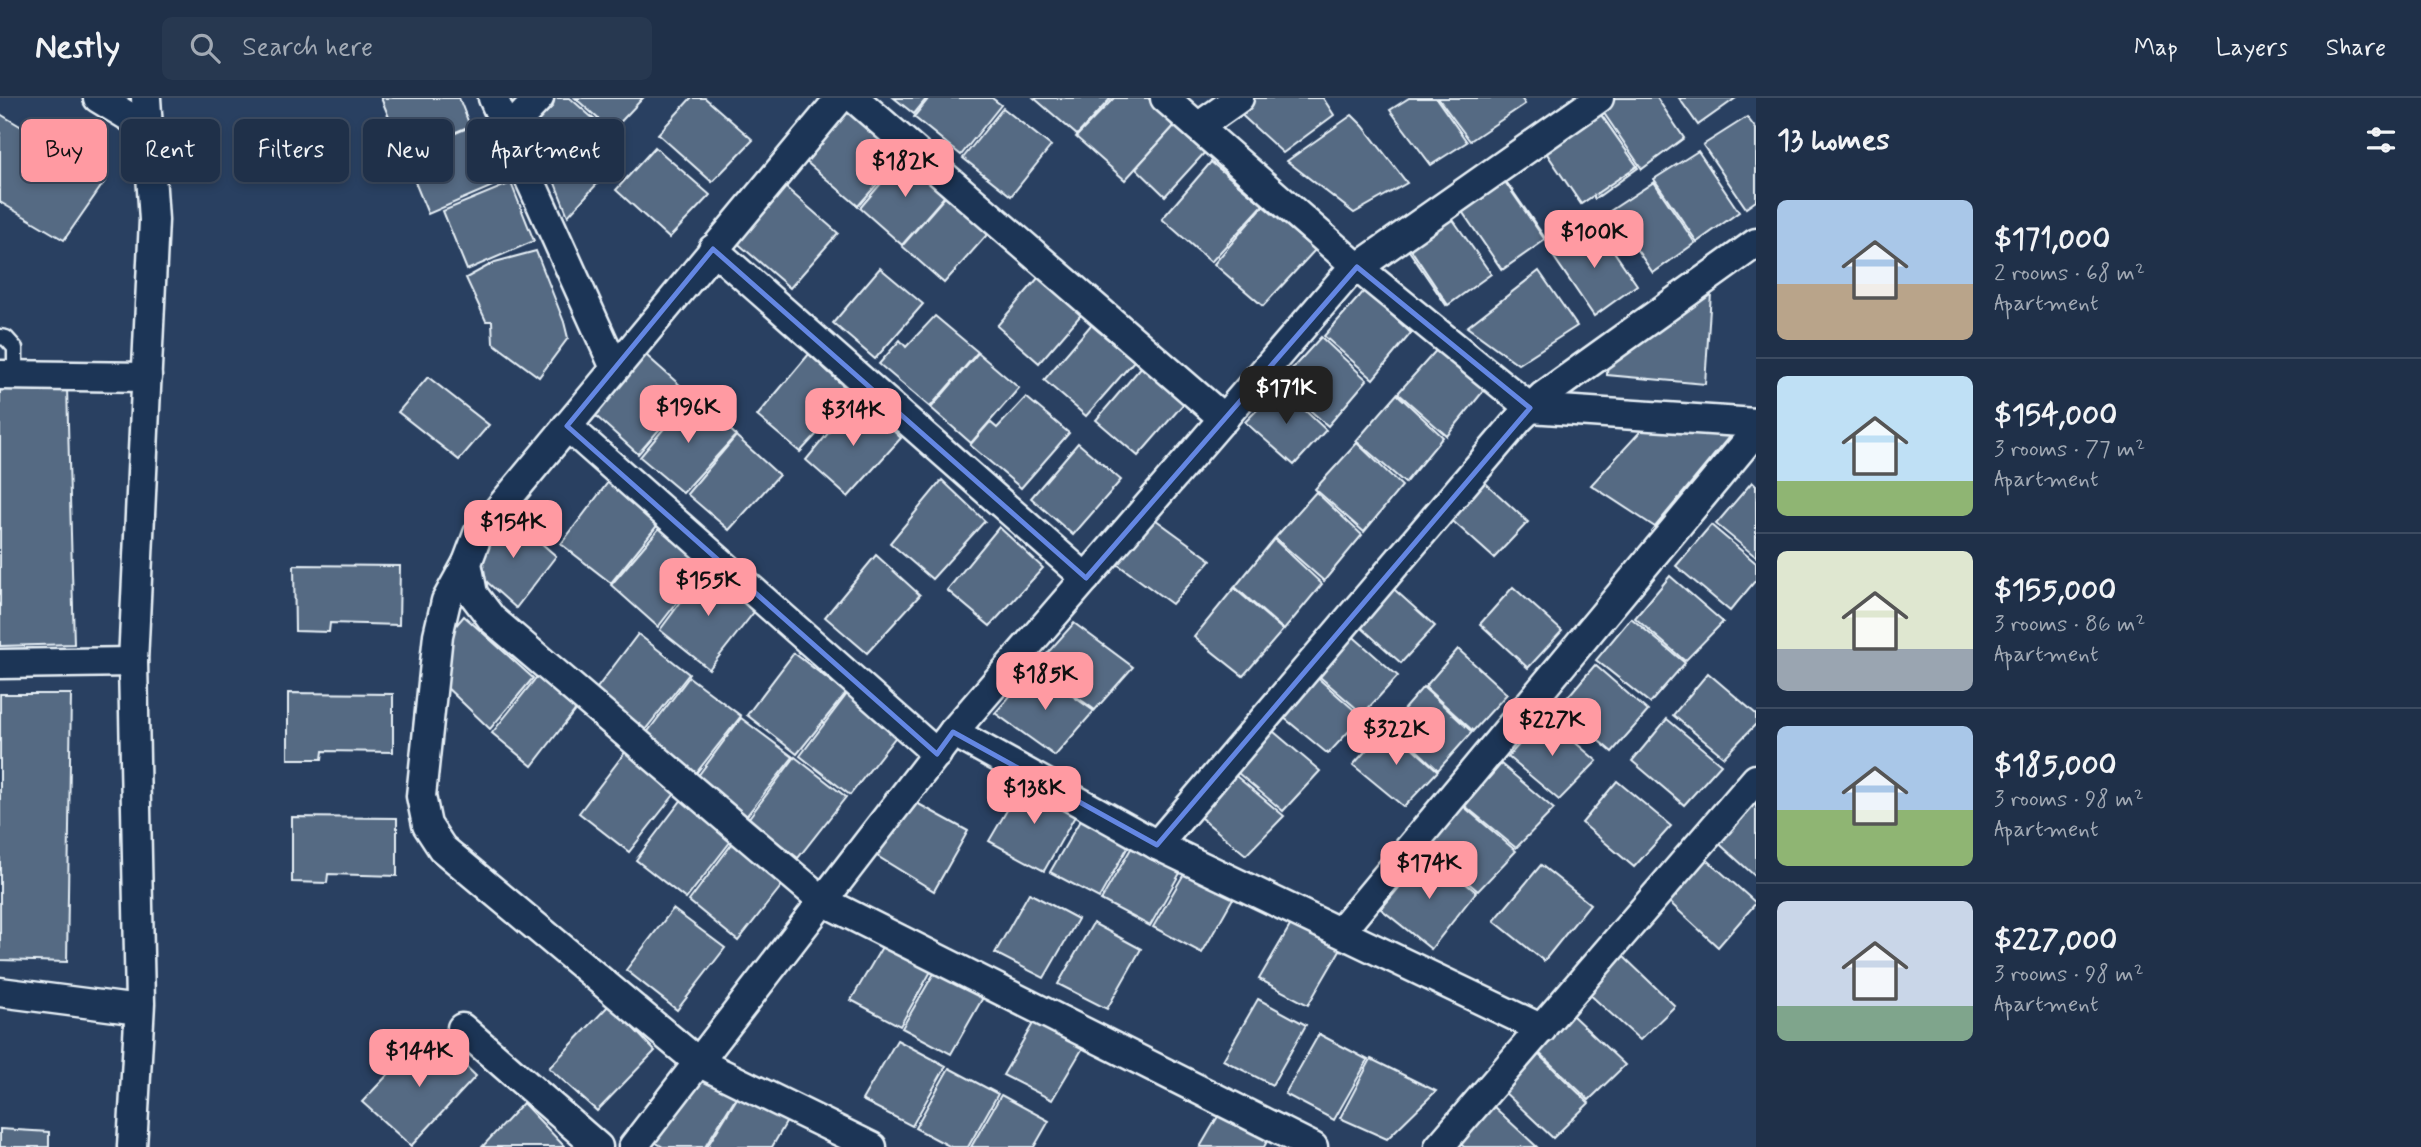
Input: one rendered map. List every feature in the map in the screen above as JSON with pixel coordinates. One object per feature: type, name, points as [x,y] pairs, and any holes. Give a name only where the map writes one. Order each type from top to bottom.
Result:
[{"type":"street","points":[[98,98],[133,119]]},
{"type":"street","points":[[146,98],[146,119]]},
{"type":"street","points":[[493,98],[503,119]]},
{"type":"street","points":[[519,119],[539,98]]},
{"type":"street","points":[[840,98],[478,534],[467,563],[446,601],[438,635],[421,796],[427,825],[442,848],[698,1062],[873,1147]]},
{"type":"street","points":[[854,98],[1224,419]]},
{"type":"street","points":[[1165,98],[1357,267],[1530,408],[1756,423]]},
{"type":"street","points":[[1198,127],[1240,98]]},
{"type":"street","points":[[633,1147],[945,743],[1347,275],[1599,98]]},
{"type":"street","points":[[132,1147],[139,1010],[133,662],[154,220],[151,182]]},
{"type":"street","points":[[531,182],[615,368]]},
{"type":"street","points":[[1157,845],[1530,408],[1756,243]]},
{"type":"street","points":[[713,249],[1086,578]]},
{"type":"street","points":[[7,375],[147,377]]},
{"type":"street","points":[[567,426],[945,743],[1542,1029]]},
{"type":"street","points":[[1340,932],[1756,431]]},
{"type":"street","points":[[467,563],[473,594],[492,620],[822,901],[1313,1147]]},
{"type":"street","points":[[0,664],[133,662]]},
{"type":"street","points":[[1439,1147],[1756,779]]},
{"type":"street","points":[[0,992],[139,1010]]},
{"type":"street","points":[[462,1028],[598,1147]]},
{"type":"lane","points":[[0,337],[6,338],[15,348],[7,375]]},
{"type":"highlighted area","points":[[713,249],[1086,578],[1357,267],[1530,408],[1157,845],[953,732],[937,754],[567,426]]},
{"type":"building","points":[[381,98],[459,98],[467,119],[467,127],[453,133],[453,119],[390,119]]},
{"type":"building","points":[[548,98],[570,98],[594,119],[539,119],[553,106],[547,102]]},
{"type":"building","points":[[575,98],[643,98],[623,119],[599,119]]},
{"type":"building","points":[[691,98],[705,98],[753,140],[712,182],[658,134]]},
{"type":"building","points":[[844,98],[906,151],[858,206],[797,154]]},
{"type":"building","points":[[894,98],[927,98],[914,114]]},
{"type":"building","points":[[929,98],[992,98],[1001,105],[961,155],[914,117]]},
{"type":"building","points":[[1034,98],[1111,98],[1077,135]]},
{"type":"building","points":[[1114,98],[1148,98],[1177,123],[1125,180],[1076,137]]},
{"type":"building","points":[[1249,98],[1323,98],[1334,115],[1283,153],[1235,109]]},
{"type":"building","points":[[1409,98],[1436,98],[1467,142],[1431,165],[1390,110]]},
{"type":"building","points":[[1438,98],[1521,98],[1525,104],[1470,141]]},
{"type":"building","points":[[1611,98],[1657,98],[1684,138],[1642,169],[1599,106]]},
{"type":"building","points":[[1679,98],[1736,98],[1698,125]]},
{"type":"building","points":[[1596,107],[1638,168],[1595,199],[1552,136]]},
{"type":"building","points":[[1003,108],[1051,146],[1011,196],[963,158]]},
{"type":"building","points":[[1596,108],[1637,166],[1581,204],[1541,145]]},
{"type":"building","points":[[0,114],[21,127],[21,182],[104,182],[64,240],[0,202]]},
{"type":"building","points":[[1352,115],[1407,183],[1354,213],[1287,161]]},
{"type":"building","points":[[1747,117],[1756,129],[1756,201],[1746,208],[1703,145]]},
{"type":"building","points":[[1177,123],[1207,150],[1165,196],[1136,168]]},
{"type":"building","points":[[467,128],[467,182],[494,182],[495,185],[428,214],[415,182],[453,182],[453,134]]},
{"type":"building","points":[[655,147],[710,195],[669,238],[616,190]]},
{"type":"building","points":[[1698,151],[1739,212],[1697,242],[1654,179]]},
{"type":"building","points":[[907,153],[950,190],[902,245],[860,208]]},
{"type":"building","points":[[1211,162],[1263,205],[1211,262],[1162,219]]},
{"type":"building","points":[[1503,177],[1545,238],[1502,269],[1460,206]]},
{"type":"building","points":[[776,179],[838,233],[790,288],[728,235]]},
{"type":"building","points":[[1503,179],[1545,240],[1502,270],[1459,207]]},
{"type":"building","points":[[555,182],[599,182],[568,216]]},
{"type":"building","points":[[1654,182],[1695,243],[1653,273],[1610,211]]},
{"type":"building","points":[[511,183],[534,241],[467,270],[443,211]]},
{"type":"building","points":[[951,190],[993,228],[944,283],[902,246]]},
{"type":"building","points":[[1263,206],[1315,250],[1263,306],[1214,264]]},
{"type":"building","points":[[1447,214],[1489,274],[1446,305],[1403,242]]},
{"type":"building","points":[[1449,214],[1491,274],[1448,305],[1406,242]]},
{"type":"building","points":[[1595,224],[1637,285],[1594,316],[1551,253]]},
{"type":"building","points":[[536,251],[568,338],[539,377],[493,343],[492,321],[486,321],[466,278],[495,262]]},
{"type":"building","points":[[880,268],[923,304],[875,359],[833,323]]},
{"type":"building","points":[[1044,271],[1087,308],[1039,363],[997,326]]},
{"type":"building","points":[[1539,271],[1577,326],[1518,364],[1467,327]]},
{"type":"building","points":[[1712,278],[1705,384],[1607,375],[1608,353]]},
{"type":"building","points":[[1365,290],[1411,333],[1373,379],[1324,336]]},
{"type":"building","points":[[935,316],[978,352],[930,407],[879,364],[900,340],[906,347]]},
{"type":"building","points":[[1091,325],[1134,361],[1086,416],[1044,380]]},
{"type":"building","points":[[1321,337],[1367,380],[1328,426],[1279,383]]},
{"type":"building","points":[[1440,346],[1485,389],[1447,436],[1398,393]]},
{"type":"building","points":[[638,348],[690,394],[638,454],[587,408]]},
{"type":"building","points":[[978,353],[1019,388],[971,443],[931,408]]},
{"type":"building","points":[[809,354],[853,395],[800,452],[757,416]]},
{"type":"building","points":[[1143,365],[1186,401],[1138,456],[1096,420]]},
{"type":"building","points":[[428,377],[489,425],[459,460],[398,412]]},
{"type":"building","points":[[67,387],[74,644],[0,646],[0,389]]},
{"type":"building","points":[[1280,387],[1326,430],[1294,465],[1245,422]]},
{"type":"building","points":[[1397,394],[1443,437],[1405,483],[1356,441]]},
{"type":"building","points":[[692,395],[736,435],[683,493],[640,457]]},
{"type":"building","points":[[1026,397],[1069,433],[1021,488],[970,445],[990,422],[997,428]]},
{"type":"building","points":[[857,398],[901,438],[848,497],[806,460]]},
{"type":"building","points":[[1650,421],[1733,432],[1655,527],[1591,485]]},
{"type":"building","points":[[736,436],[779,475],[729,530],[687,494]]},
{"type":"building","points":[[1078,443],[1121,480],[1073,535],[1031,498]]},
{"type":"building","points":[[1357,443],[1402,486],[1364,532],[1315,489]]},
{"type":"building","points":[[612,477],[660,522],[611,583],[561,544]]},
{"type":"building","points":[[1479,477],[1528,522],[1494,558],[1446,515]]},
{"type":"building","points":[[942,480],[985,521],[932,579],[890,543]]},
{"type":"building","points":[[1752,482],[1756,486],[1756,557],[1716,524]]},
{"type":"building","points":[[1316,492],[1362,535],[1324,581],[1275,538]]},
{"type":"building","points":[[501,508],[556,556],[516,608],[477,573]]},
{"type":"building","points":[[1152,517],[1211,560],[1172,604],[1113,561]]},
{"type":"building","points":[[662,525],[705,566],[658,627],[611,585]]},
{"type":"building","points":[[1711,525],[1756,563],[1756,580],[1730,611],[1676,566]]},
{"type":"building","points":[[999,527],[1043,568],[990,626],[947,590]]},
{"type":"building","points":[[1274,539],[1322,584],[1284,630],[1235,587]]},
{"type":"building","points":[[876,555],[920,595],[867,653],[825,617]]},
{"type":"building","points":[[294,565],[400,566],[399,625],[330,623],[329,632],[295,631]]},
{"type":"building","points":[[706,568],[758,607],[709,669],[660,630]]},
{"type":"building","points":[[1670,576],[1723,622],[1685,661],[1635,618]]},
{"type":"building","points":[[1386,582],[1435,626],[1401,663],[1353,620]]},
{"type":"building","points":[[1513,587],[1562,631],[1528,668],[1480,624]]},
{"type":"building","points":[[1234,588],[1283,630],[1243,676],[1194,637]]},
{"type":"building","points":[[464,616],[533,678],[490,729],[440,681],[442,642]]},
{"type":"building","points":[[1631,618],[1685,663],[1650,703],[1596,660]]},
{"type":"building","points":[[1074,623],[1133,667],[1095,710],[1035,667]]},
{"type":"building","points":[[1348,632],[1398,676],[1363,714],[1313,671]]},
{"type":"building","points":[[638,634],[689,674],[641,735],[591,696]]},
{"type":"building","points":[[1458,649],[1507,694],[1473,731],[1425,687]]},
{"type":"building","points":[[794,653],[846,693],[797,754],[747,715]]},
{"type":"building","points":[[1595,665],[1648,711],[1612,752],[1559,707]]},
{"type":"building","points":[[1034,669],[1094,711],[1055,756],[995,713]]},
{"type":"building","points":[[1311,672],[1362,717],[1328,754],[1277,712]]},
{"type":"building","points":[[540,673],[580,704],[532,766],[492,733]]},
{"type":"building","points":[[1708,673],[1756,714],[1756,724],[1724,757],[1673,715]]},
{"type":"building","points":[[689,677],[741,716],[693,777],[643,738]]},
{"type":"building","points":[[1423,687],[1472,732],[1438,770],[1390,725]]},
{"type":"building","points":[[288,693],[393,694],[393,752],[323,751],[322,759],[288,759]]},
{"type":"building","points":[[0,694],[71,694],[67,962],[0,960]]},
{"type":"building","points":[[847,694],[898,734],[850,795],[800,756]]},
{"type":"building","points":[[1544,716],[1597,761],[1559,800],[1508,757]]},
{"type":"building","points":[[741,718],[793,757],[744,819],[695,780]]},
{"type":"building","points":[[1667,719],[1721,764],[1684,805],[1632,761]]},
{"type":"building","points":[[1267,726],[1320,771],[1283,811],[1232,768]]},
{"type":"building","points":[[1388,726],[1438,771],[1404,807],[1353,765]]},
{"type":"building","points":[[626,751],[677,791],[629,852],[579,813]]},
{"type":"building","points":[[795,757],[846,797],[798,858],[748,819]]},
{"type":"building","points":[[1501,764],[1554,809],[1516,848],[1465,806]]},
{"type":"building","points":[[1230,771],[1284,816],[1246,855],[1195,813]]},
{"type":"building","points":[[1024,781],[1078,811],[1044,871],[989,841]]},
{"type":"building","points":[[1617,781],[1671,826],[1634,867],[1582,823]]},
{"type":"building","points":[[683,798],[734,837],[686,899],[636,860]]},
{"type":"building","points":[[1756,800],[1756,877],[1714,839]]},
{"type":"building","points":[[913,801],[968,831],[934,891],[869,851]]},
{"type":"building","points":[[1463,806],[1516,851],[1478,891],[1427,848]]},
{"type":"building","points":[[1085,812],[1133,838],[1099,898],[1050,872]]},
{"type":"building","points":[[292,817],[397,818],[397,876],[328,874],[327,883],[292,882]]},
{"type":"building","points":[[735,840],[787,879],[738,941],[689,901]]},
{"type":"building","points":[[1136,840],[1184,866],[1150,926],[1101,900]]},
{"type":"building","points":[[1428,853],[1476,892],[1431,949],[1381,909]]},
{"type":"building","points":[[1703,856],[1756,903],[1718,947],[1665,898]]},
{"type":"building","points":[[1541,865],[1590,904],[1544,961],[1494,921]]},
{"type":"building","points":[[1188,867],[1236,893],[1202,953],[1153,927]]},
{"type":"building","points":[[1029,893],[1078,919],[1044,978],[995,953]]},
{"type":"building","points":[[673,909],[725,948],[677,1010],[626,970]]},
{"type":"building","points":[[1294,919],[1343,945],[1308,1005],[1259,979]]},
{"type":"building","points":[[1093,923],[1141,949],[1107,1009],[1058,984]]},
{"type":"building","points":[[886,940],[934,966],[900,1026],[851,1000]]},
{"type":"building","points":[[1622,955],[1675,1006],[1640,1040],[1587,992]]},
{"type":"building","points":[[937,968],[985,994],[951,1054],[902,1028]]},
{"type":"building","points":[[1258,999],[1306,1025],[1272,1085],[1223,1060]]},
{"type":"building","points":[[610,1004],[655,1051],[597,1111],[549,1068]]},
{"type":"building","points":[[1038,1015],[1087,1041],[1052,1100],[1003,1075]]},
{"type":"building","points":[[1572,1015],[1625,1065],[1589,1100],[1537,1051]]},
{"type":"building","points":[[429,1031],[476,1076],[411,1146],[362,1102]]},
{"type":"building","points":[[1319,1034],[1368,1060],[1334,1120],[1285,1094]]},
{"type":"building","points":[[897,1040],[946,1066],[912,1126],[862,1100]]},
{"type":"building","points":[[1536,1052],[1589,1103],[1553,1138],[1501,1089]]},
{"type":"building","points":[[1371,1059],[1436,1091],[1387,1139],[1340,1118]]},
{"type":"building","points":[[949,1068],[998,1094],[968,1147],[951,1147],[915,1128]]},
{"type":"building","points":[[694,1071],[736,1097],[705,1147],[663,1147],[645,1136]]},
{"type":"building","points":[[739,1095],[787,1121],[772,1147],[707,1147]]},
{"type":"building","points":[[1001,1095],[1049,1121],[1034,1147],[971,1147]]},
{"type":"building","points":[[523,1103],[565,1147],[482,1147]]},
{"type":"building","points":[[1492,1105],[1537,1147],[1464,1147],[1457,1141]]},
{"type":"building","points":[[1224,1106],[1272,1132],[1264,1147],[1200,1147]]},
{"type":"building","points":[[0,1129],[49,1132],[49,1147],[0,1147]]}]
